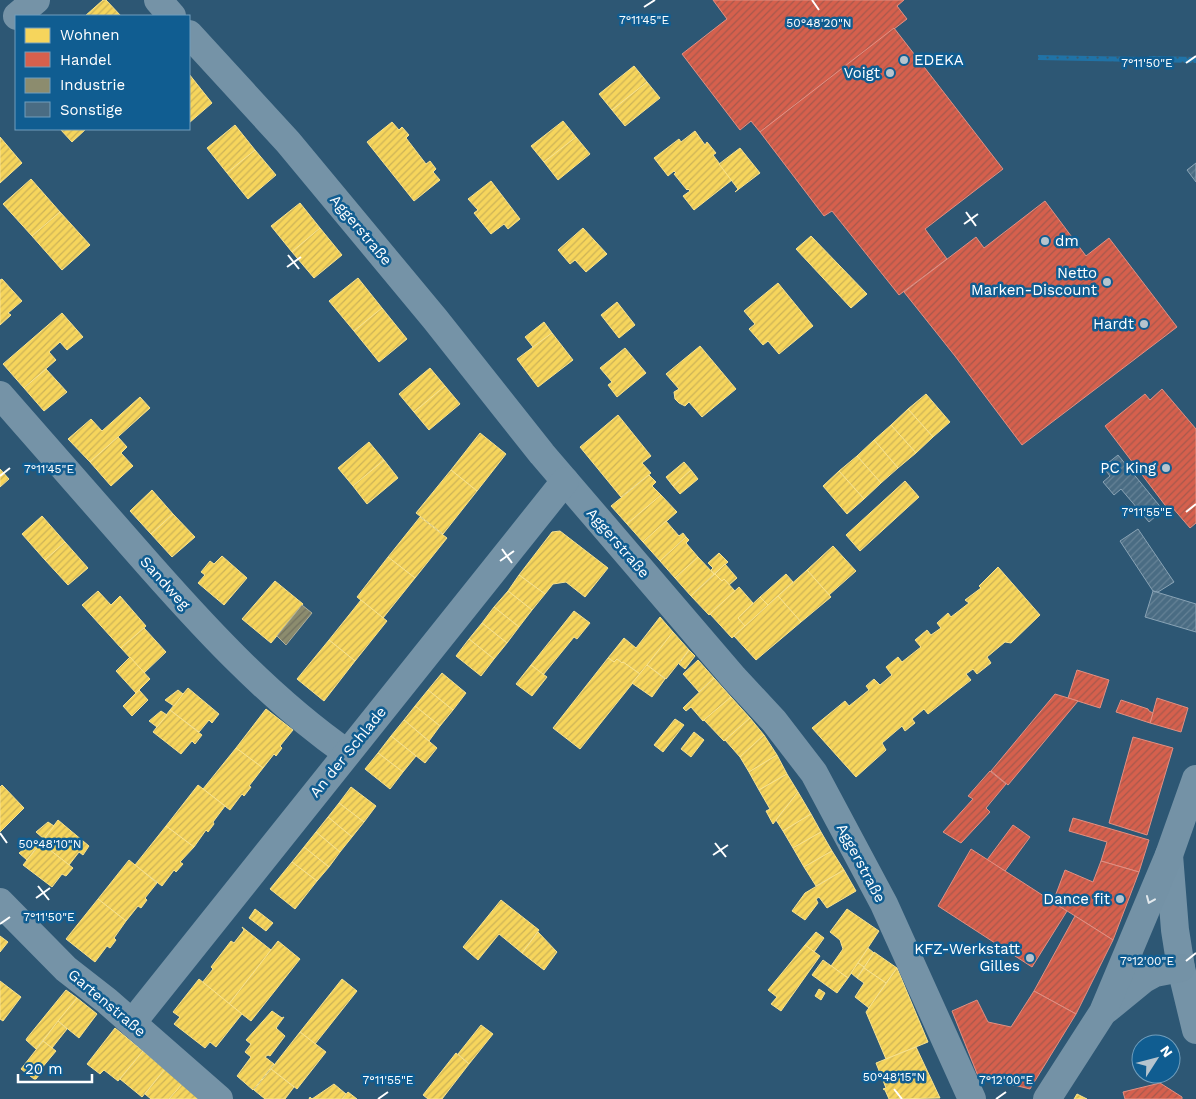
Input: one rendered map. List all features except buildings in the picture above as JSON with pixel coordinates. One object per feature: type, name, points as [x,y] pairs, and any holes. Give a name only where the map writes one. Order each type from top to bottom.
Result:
[{"type":"main road","points":[[1047,1099],[1103,1012],[1170,855],[1196,779]]},
{"type":"main road","points":[[1103,1012],[1144,979],[1155,973],[1181,968]]},
{"type":"street","points":[[19,15],[36,0]]},
{"type":"street","points":[[158,0],[171,15]]},
{"type":"street","points":[[0,31],[15,19]]},
{"type":"street","name":"Aggerstraße","points":[[190,35],[288,142],[435,319],[565,481],[734,678],[774,721],[814,773],[884,904],[972,1099]]},
{"type":"street","name":"Sandweg","points":[[0,396],[186,607],[262,682],[321,735],[347,753]]},
{"type":"street","name":"An der Schlade","points":[[132,1023],[565,481]]},
{"type":"street","points":[[1170,855],[1174,920],[1181,968],[1196,1030]]},
{"type":"street","name":"Gartenstraße","points":[[0,902],[66,969],[132,1023],[219,1099]]},
{"type":"shaded area","points":[[1038,55],[1141,57],[1141,62],[1038,60]]},
{"type":"shaded area","points":[[1149,56],[1196,57],[1196,63],[1149,62]]},
{"type":"place","name":"EDEKA","points":[[904,60]]},
{"type":"place","name":"Voigt","points":[[890,73]]},
{"type":"place","name":"dm","points":[[1045,241]]},
{"type":"place","name":"Netto Marken-Discount","points":[[1107,282]]},
{"type":"place","name":"Hardt","points":[[1144,324]]},
{"type":"place","name":"PC King","points":[[1166,468]]},
{"type":"place","name":"Dance fit","points":[[1120,899]]},
{"type":"place","name":"KFZ-Werkstatt Gilles","points":[[1030,958]]}]
